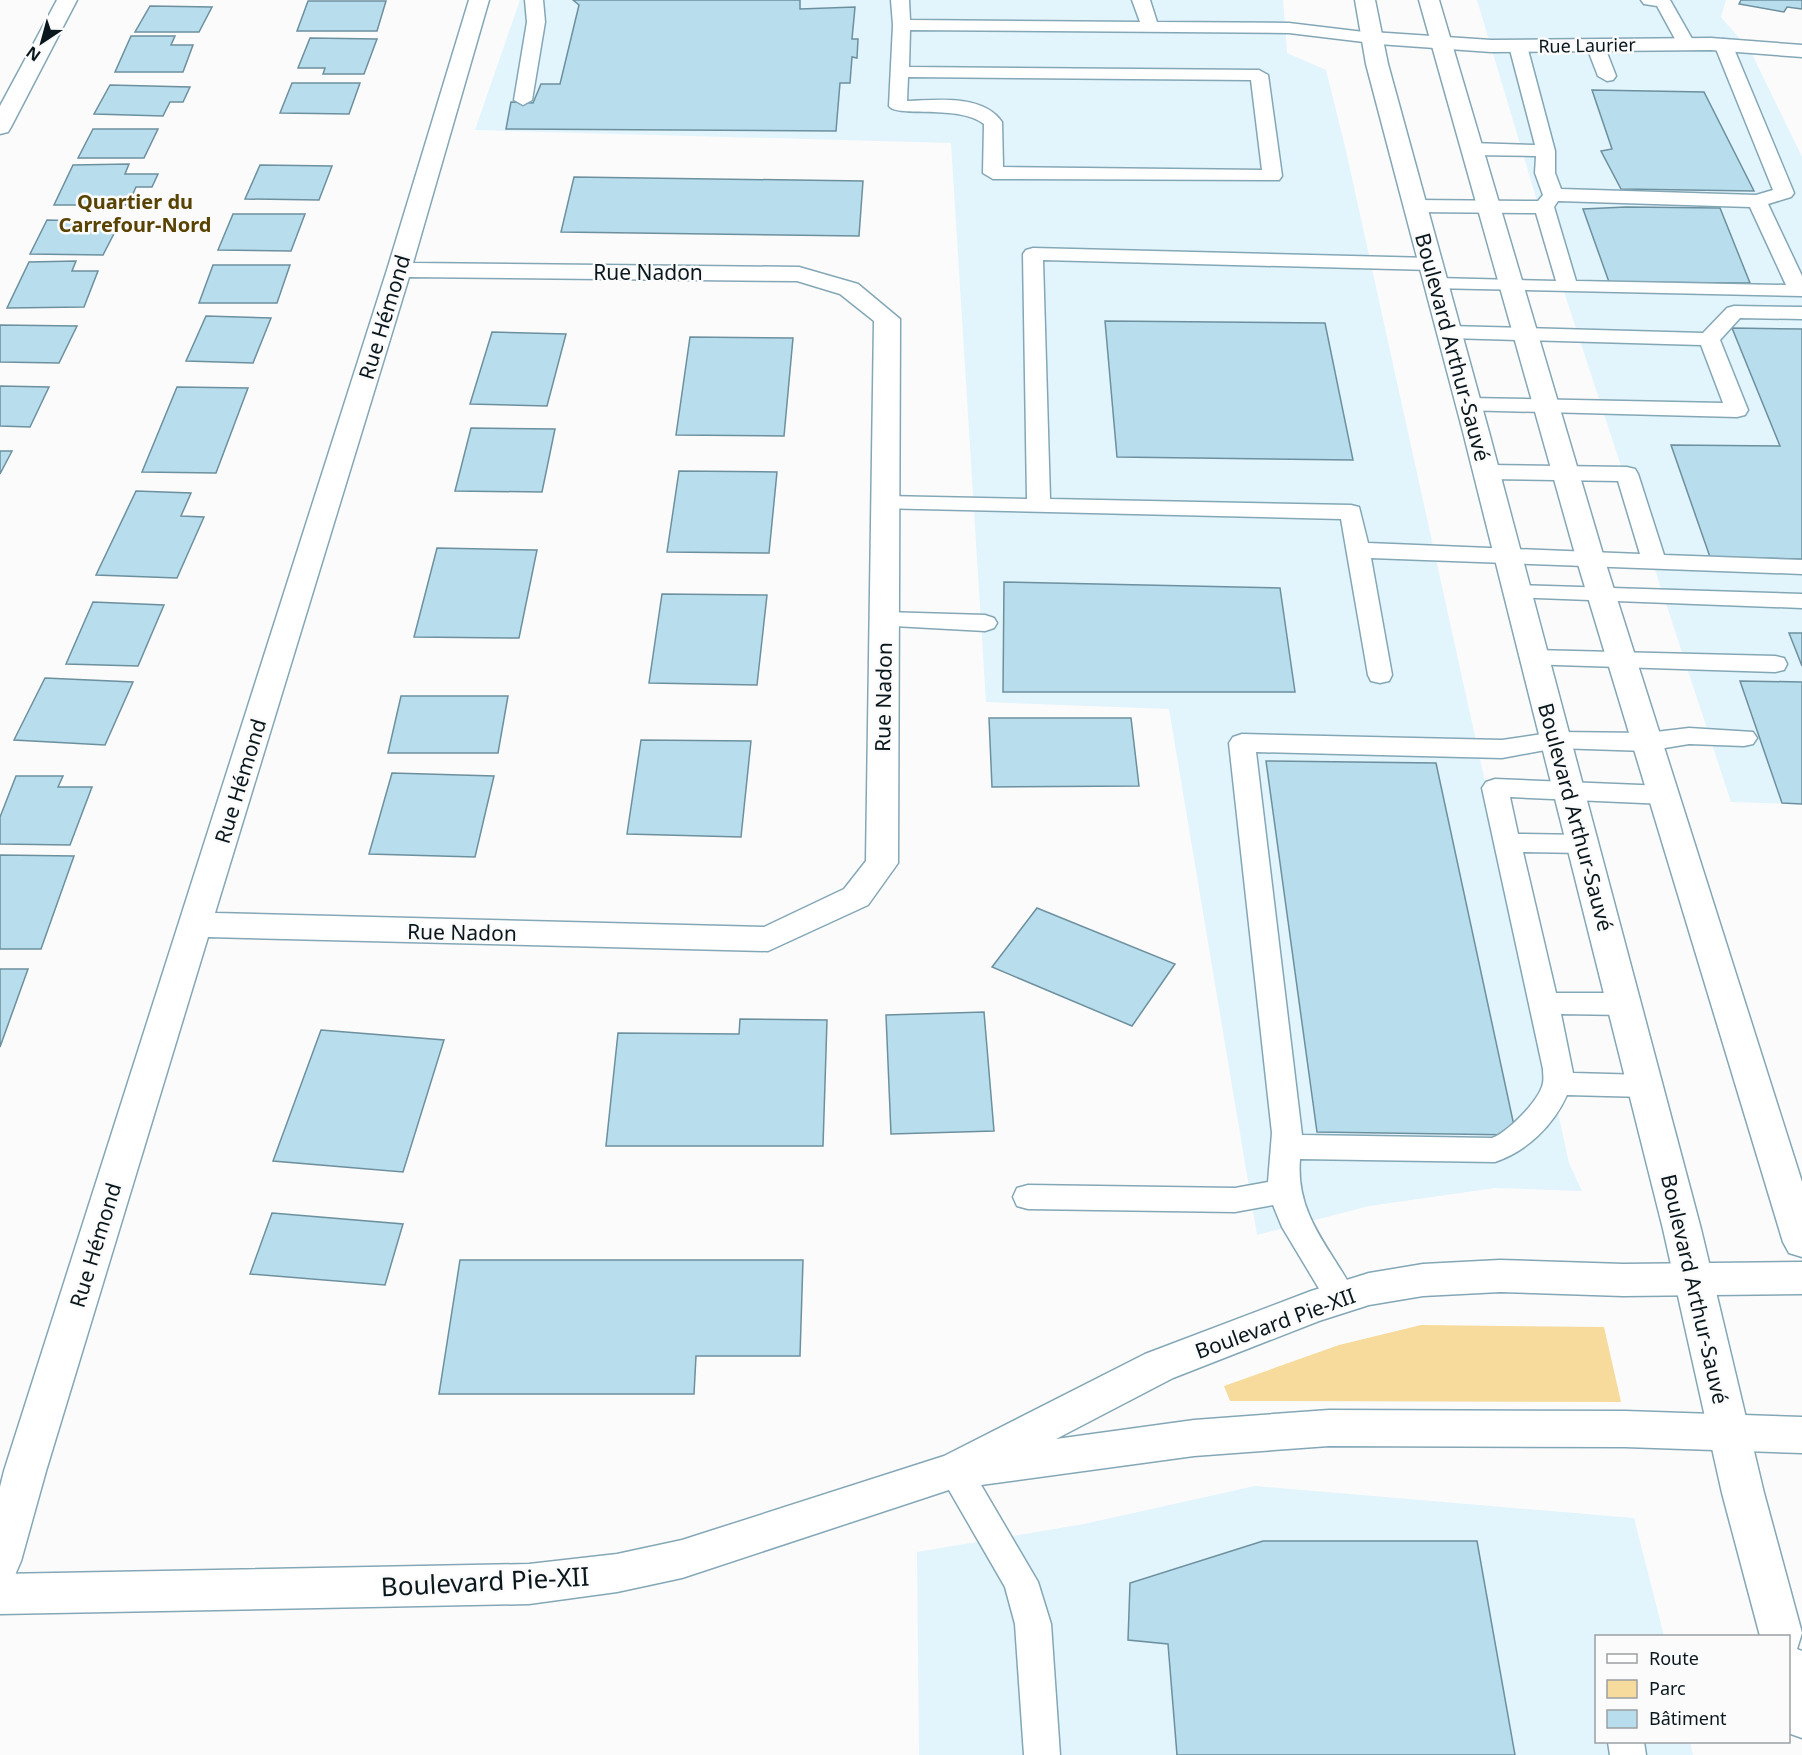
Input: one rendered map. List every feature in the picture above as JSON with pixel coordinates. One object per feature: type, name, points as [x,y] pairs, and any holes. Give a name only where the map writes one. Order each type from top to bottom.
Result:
[{"type":"street","points":[[0,127],[67,0]]},
{"type":"street","name":"Rue Hémond","points":[[0,1561],[28,1460],[399,270],[479,0]]},
{"type":"street","name":"Boulevard Arthur-Sauvé","points":[[1365,0],[1372,38],[1415,206],[1469,405],[1645,1086],[1781,1635]]},
{"type":"street","points":[[1429,0],[1591,561],[1802,1242]]},
{"type":"street","name":"Rue Laurier","points":[[1372,38],[1441,44],[1518,46],[1723,44],[1802,51]]},
{"type":"street","name":"Rue Nadon","points":[[195,925],[768,939],[856,897],[882,863],[887,319],[849,289],[798,274],[399,270]]},
{"type":"street","name":"Boulevard Pie-XII","points":[[0,1594],[530,1584],[570,1580],[682,1559],[955,1471],[1159,1366],[1311,1306],[1369,1289],[1423,1280],[1500,1276],[1802,1278]]},
{"type":"street","name":"Boulevard Pie-XII","points":[[955,1471],[1194,1438],[1329,1428],[1729,1432],[1802,1435]]},
{"type":"street","points":[[1790,1673],[1802,1718]]},
{"type":"lane","points":[[523,100],[536,22],[534,0]]},
{"type":"lane","points":[[900,0],[902,25],[898,106],[971,109],[985,114],[993,122],[993,173],[1272,176],[1259,75],[900,72]]},
{"type":"lane","points":[[1141,0],[1150,27]]},
{"type":"lane","points":[[1664,1],[1686,44]]},
{"type":"lane","points":[[902,25],[1289,28],[1372,38]]},
{"type":"lane","points":[[1415,206],[1488,206],[1549,201],[1757,201],[1784,193],[1723,44]]},
{"type":"lane","points":[[1595,45],[1607,76]]},
{"type":"lane","points":[[1518,46],[1546,151],[1545,173],[1549,201],[1568,287]]},
{"type":"lane","points":[[1471,149],[1546,151]]},
{"type":"lane","points":[[1039,506],[1033,254],[1434,274],[1510,286],[1801,294],[1757,201]]},
{"type":"lane","points":[[1449,332],[1709,339],[1734,312],[1802,313]]},
{"type":"lane","points":[[1469,405],[1737,410],[1709,339]]},
{"type":"lane","points":[[1486,472],[1627,474],[1654,562]]},
{"type":"lane","points":[[885,503],[1351,512],[1380,675]]},
{"type":"lane","points":[[1358,550],[1456,552],[1591,561],[1802,567]]},
{"type":"lane","points":[[1517,592],[1802,601]]},
{"type":"lane","points":[[884,620],[985,623]]},
{"type":"lane","points":[[1534,658],[1775,664]]},
{"type":"lane","points":[[1341,1298],[1293,1218],[1284,1191],[1286,1147],[1284,1107],[1242,743],[1502,749],[1556,740],[1647,742],[1689,736],[1744,738]]},
{"type":"lane","points":[[1286,1147],[1495,1150],[1511,1143],[1522,1134],[1550,1101],[1558,1084],[1558,1069],[1495,788],[1665,795]]},
{"type":"lane","points":[[1507,843],[1583,844]]},
{"type":"lane","points":[[1544,1003],[1624,1004]]},
{"type":"lane","points":[[1558,1084],[1645,1086]]},
{"type":"lane","points":[[1028,1197],[1234,1200],[1284,1191]]},
{"type":"lane","points":[[955,1471],[1021,1582],[1033,1624],[1042,1755]]},
{"type":"shaded area","points":[[520,0],[1283,0],[1287,53],[1326,70],[1346,151],[1569,1163],[1582,1191],[1495,1188],[1369,1206],[1257,1235],[1169,709],[986,702],[951,143],[475,130]]},
{"type":"shaded area","points":[[1477,0],[1726,0],[1721,17],[1751,52],[1802,157],[1802,804],[1731,802],[1567,301]]},
{"type":"shaded area","points":[[1255,1486],[1634,1518],[1664,1635],[1595,1635],[1595,1743],[1690,1743],[1693,1755],[919,1755],[917,1552],[1084,1524]]},
{"type":"green space","points":[[1421,1325],[1604,1327],[1621,1402],[1230,1401],[1224,1386],[1339,1345]]},
{"type":"building","points":[[573,0],[800,0],[800,9],[855,7],[852,39],[858,39],[857,58],[852,57],[850,83],[840,83],[836,131],[506,129],[511,102],[533,103],[541,84],[560,84],[579,5]]},
{"type":"building","points":[[1741,0],[1802,0],[1802,9],[1787,7],[1784,12],[1739,4]]},
{"type":"building","points":[[308,1],[386,1],[377,31],[297,31]]},
{"type":"building","points":[[150,6],[212,7],[199,32],[135,32]]},
{"type":"building","points":[[131,36],[175,36],[171,45],[193,45],[183,72],[115,72]]},
{"type":"building","points":[[310,38],[377,39],[364,74],[323,74],[325,68],[298,68]]},
{"type":"building","points":[[292,83],[360,83],[349,114],[280,113]]},
{"type":"building","points":[[110,85],[190,87],[183,102],[170,102],[163,116],[94,114]]},
{"type":"building","points":[[1592,90],[1704,92],[1754,191],[1621,189],[1601,151],[1612,149]]},
{"type":"building","points":[[93,129],[158,129],[144,158],[78,158]]},
{"type":"building","points":[[129,164],[125,174],[158,174],[152,187],[136,187],[128,205],[54,205],[73,165]]},
{"type":"building","points":[[260,165],[332,166],[319,200],[245,199]]},
{"type":"building","points":[[574,177],[863,181],[859,236],[561,232]]},
{"type":"building","points":[[1720,208],[1750,283],[1609,282],[1583,209]]},
{"type":"building","points":[[233,214],[305,214],[291,251],[218,250]]},
{"type":"building","points":[[47,220],[120,222],[103,255],[30,254]]},
{"type":"building","points":[[76,261],[72,271],[98,271],[84,307],[7,308],[29,262]]},
{"type":"building","points":[[213,265],[290,265],[277,303],[199,303]]},
{"type":"building","points":[[206,316],[271,318],[253,363],[186,361]]},
{"type":"building","points":[[1105,321],[1325,323],[1353,460],[1117,457]]},
{"type":"building","points":[[0,325],[77,326],[59,363],[0,362]]},
{"type":"building","points":[[1732,328],[1802,329],[1802,559],[1710,557],[1671,445],[1780,446]]},
{"type":"building","points":[[492,332],[566,334],[547,406],[470,404]]},
{"type":"building","points":[[690,337],[793,338],[784,436],[676,435]]},
{"type":"building","points":[[0,386],[49,387],[30,427],[0,426]]},
{"type":"building","points":[[177,387],[248,388],[216,473],[142,472]]},
{"type":"building","points":[[471,428],[555,429],[542,492],[455,491]]},
{"type":"building","points":[[0,451],[12,451],[0,474]]},
{"type":"building","points":[[679,471],[777,472],[769,553],[667,552]]},
{"type":"building","points":[[136,491],[191,493],[181,516],[204,517],[177,578],[96,575]]},
{"type":"building","points":[[437,548],[537,550],[519,638],[414,637]]},
{"type":"building","points":[[1004,582],[1280,588],[1295,692],[1003,692]]},
{"type":"building","points":[[662,594],[767,595],[757,685],[649,683]]},
{"type":"building","points":[[93,602],[164,605],[138,666],[66,664]]},
{"type":"building","points":[[1789,633],[1802,633],[1802,666]]},
{"type":"building","points":[[45,678],[133,682],[105,745],[14,740]]},
{"type":"building","points":[[1740,681],[1802,682],[1802,804],[1782,803]]},
{"type":"building","points":[[401,696],[508,696],[498,753],[388,753]]},
{"type":"building","points":[[989,718],[1131,718],[1139,786],[992,787]]},
{"type":"building","points":[[641,740],[751,741],[741,837],[627,834]]},
{"type":"building","points":[[1266,761],[1436,763],[1516,1135],[1317,1132]]},
{"type":"building","points":[[392,773],[494,776],[475,857],[369,854]]},
{"type":"building","points":[[16,776],[63,776],[58,787],[92,787],[70,845],[0,844],[0,817]]},
{"type":"building","points":[[0,855],[74,856],[41,949],[0,949]]},
{"type":"building","points":[[1037,908],[1175,964],[1132,1026],[992,967]]},
{"type":"building","points":[[0,969],[28,969],[0,1047]]},
{"type":"building","points":[[984,1012],[994,1131],[891,1134],[886,1015]]},
{"type":"building","points":[[740,1019],[827,1020],[823,1146],[606,1146],[618,1033],[739,1034]]},
{"type":"building","points":[[321,1030],[444,1040],[403,1172],[273,1161]]},
{"type":"building","points":[[272,1213],[403,1224],[385,1285],[250,1274]]},
{"type":"building","points":[[460,1260],[803,1260],[800,1356],[696,1356],[694,1394],[439,1394]]},
{"type":"building","points":[[1263,1541],[1477,1541],[1515,1755],[1177,1755],[1168,1644],[1128,1640],[1130,1583]]},
{"type":"district","name":"Quartier du Carrefour-Nord","points":[[135,212]]}]
